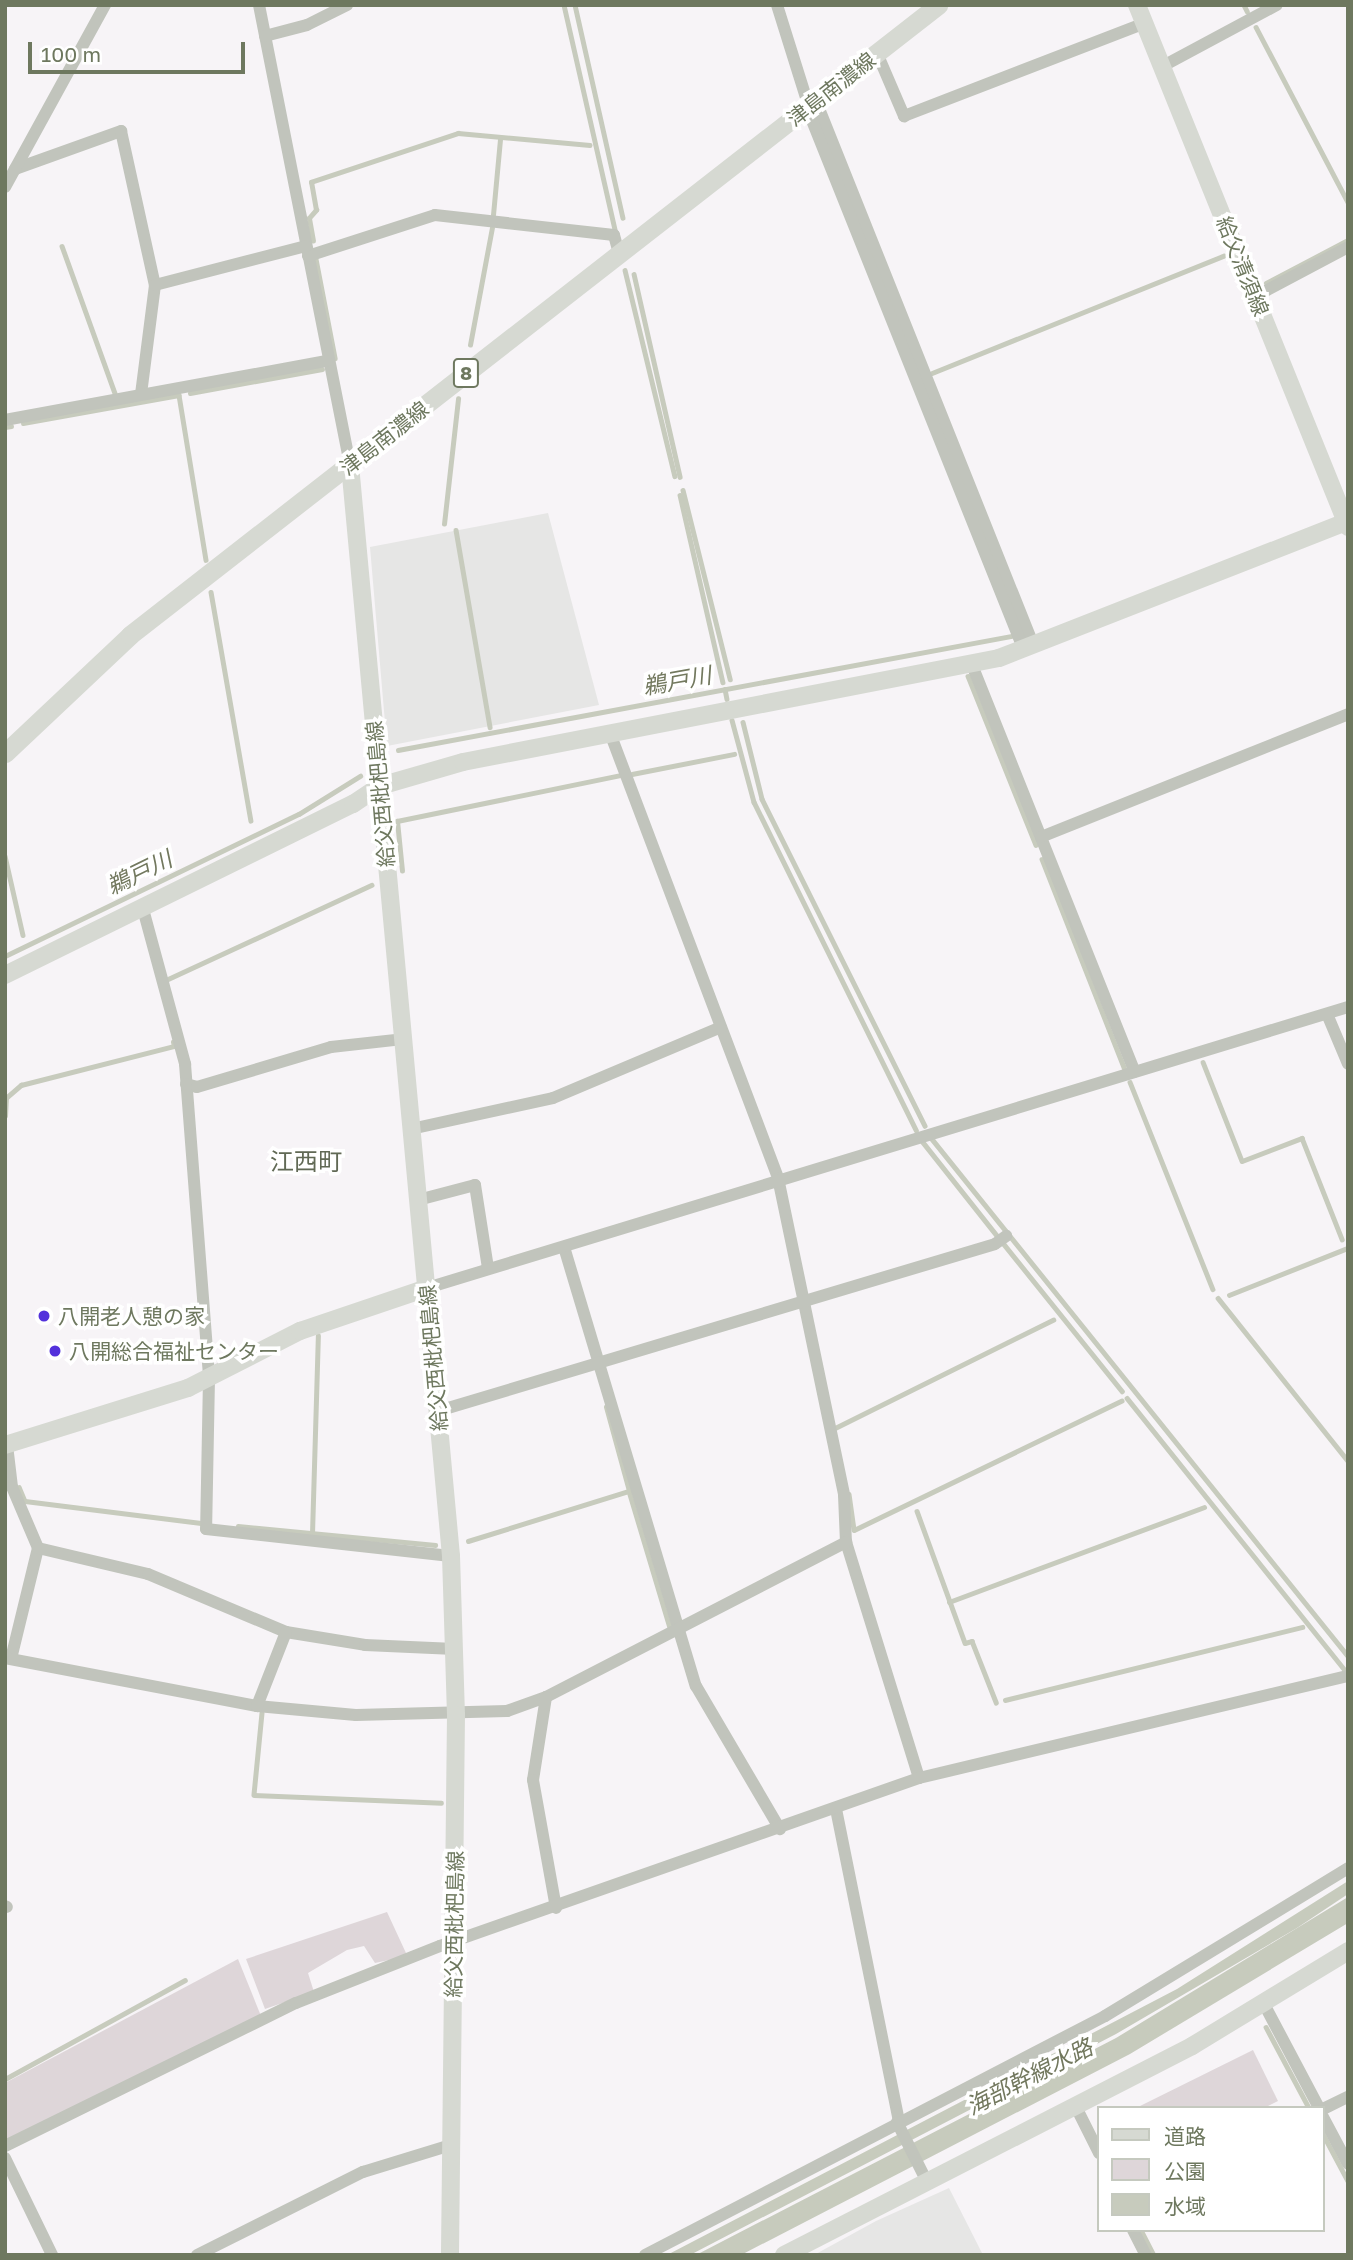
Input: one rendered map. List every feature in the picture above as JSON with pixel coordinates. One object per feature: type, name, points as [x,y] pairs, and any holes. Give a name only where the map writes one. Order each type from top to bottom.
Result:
[{"type":"main road","name":"津島南濃線","points":[[5,753],[130,635],[938,5]]},
{"type":"street","points":[[259,5],[349,465]]},
{"type":"street","points":[[265,36],[307,25],[347,5]]},
{"type":"street","points":[[777,5],[810,105],[1028,646]]},
{"type":"street","name":"給父清須線","points":[[1138,5],[1347,523]]},
{"type":"street","points":[[1163,66],[1277,5]]},
{"type":"street","points":[[6,184],[108,6]]},
{"type":"street","points":[[877,53],[904,116],[1145,23]]},
{"type":"street","points":[[15,169],[121,131],[155,285],[141,394]]},
{"type":"street","points":[[155,285],[307,251],[435,215],[614,235],[619,254]]},
{"type":"street","points":[[1255,296],[1348,247]]},
{"type":"street","points":[[5,420],[327,361]]},
{"type":"street","name":"給父西枇杷島線","points":[[349,465],[451,1556],[456,1715],[450,2255]]},
{"type":"street","points":[[5,975],[353,804],[380,786],[463,762],[972,665],[1347,523]]},
{"type":"street","points":[[972,665],[1135,1072]]},
{"type":"street","points":[[1041,836],[1348,714]]},
{"type":"street","points":[[610,733],[778,1178],[844,1495],[846,1542],[919,1778]]},
{"type":"street","points":[[144,909],[186,1084],[209,1378],[206,1529],[451,1556]]},
{"type":"street","points":[[846,1542],[546,1697],[507,1711],[456,1715],[356,1715],[257,1706],[8,1658],[38,1548],[12,1487],[6,1443],[209,1378],[300,1331],[426,1288],[778,1178],[1348,1007]]},
{"type":"street","points":[[1327,1014],[1348,1063]]},
{"type":"street","points":[[411,1129],[553,1098],[721,1027]]},
{"type":"street","points":[[186,1084],[197,1087],[331,1047],[402,1039]]},
{"type":"street","points":[[418,1200],[475,1185],[488,1268]]},
{"type":"street","points":[[438,1411],[995,1244],[1006,1236]]},
{"type":"street","points":[[564,1247],[696,1686],[780,1829]]},
{"type":"street","points":[[38,1548],[148,1574],[286,1632],[365,1645],[455,1649]]},
{"type":"street","points":[[257,1706],[286,1632]]},
{"type":"street","points":[[5,2146],[296,2003],[453,1944],[919,1778],[1348,1675]]},
{"type":"street","points":[[546,1697],[533,1780],[556,1908]]},
{"type":"street","points":[[836,1809],[899,2124],[927,2182]]},
{"type":"street","points":[[645,2255],[1105,2016],[1348,1868]]},
{"type":"street","points":[[784,2255],[1264,2004],[1348,1951]]},
{"type":"street","points":[[1264,2004],[1319,2106]]},
{"type":"street","points":[[1325,2107],[1348,2097]]},
{"type":"street","points":[[1075,2105],[1098,2151]]},
{"type":"street","points":[[1325,2121],[1348,2164]]},
{"type":"street","points":[[197,2255],[363,2172],[451,2144]]},
{"type":"street","points":[[5,2158],[52,2255]]},
{"type":"street","points":[[1134,2232],[1146,2255]]},
{"type":"shaded area","points":[[548,513],[599,705],[387,746],[370,547]]},
{"type":"shaded area","points":[[949,2188],[983,2255],[814,2255],[876,2221]]},
{"type":"green space","points":[[387,1912],[406,1953],[403,1957],[375,1963],[364,1946],[347,1950],[308,1973],[314,1992],[265,2009],[246,1959]]},
{"type":"green space","points":[[238,1959],[261,2016],[5,2140],[5,2083]]},
{"type":"green space","points":[[1253,2050],[1278,2101],[1268,2106],[1140,2106]]},
{"type":"water","name":"海部幹線水路","points":[[1348,1881],[1348,1894],[1297,1928],[1116,2034],[690,2255],[667,2255],[1177,1989]]},
{"type":"water","points":[[1348,1897],[1348,1923],[1130,2054],[741,2255],[696,2255],[1116,2038]]},
{"type":"waterway","points":[[564,5],[615,230]]},
{"type":"waterway","points":[[575,5],[623,218]]},
{"type":"waterway","points":[[1244,5],[1247,11]]},
{"type":"waterway","points":[[1256,27],[1348,202]]},
{"type":"waterway","points":[[313,241],[309,218],[316,210],[311,182],[458,133],[589,145]]},
{"type":"waterway","points":[[493,215],[500,139]]},
{"type":"waterway","points":[[470,345],[492,228]]},
{"type":"waterway","points":[[1266,283],[1348,240]]},
{"type":"waterway","points":[[62,246],[115,393]]},
{"type":"waterway","points":[[932,373],[1223,256]]},
{"type":"waterway","points":[[316,259],[335,358]]},
{"type":"waterway","points":[[625,270],[675,476]]},
{"type":"waterway","points":[[634,274],[680,477]]},
{"type":"waterway","points":[[190,393],[322,369]]},
{"type":"waterway","points":[[23,423],[179,395],[206,560]]},
{"type":"waterway","points":[[444,524],[458,399]]},
{"type":"waterway","points":[[5,427],[11,426]]},
{"type":"waterway","points":[[683,490],[730,679]]},
{"type":"waterway","points":[[680,495],[723,682]]},
{"type":"waterway","points":[[456,530],[490,727]]},
{"type":"waterway","points":[[211,592],[251,821]]},
{"type":"waterway","name":"鵜戸川","points":[[398,750],[1011,636]]},
{"type":"waterway","points":[[968,676],[1036,845]]},
{"type":"waterway","points":[[725,689],[727,699]]},
{"type":"waterway","points":[[732,720],[754,802],[916,1130]]},
{"type":"waterway","points":[[743,722],[762,799],[925,1126]]},
{"type":"waterway","points":[[632,774],[734,754]]},
{"type":"waterway","points":[[402,871],[397,821],[622,775]]},
{"type":"waterway","name":"鵜戸川","points":[[5,956],[299,814],[360,776]]},
{"type":"waterway","points":[[5,856],[23,935]]},
{"type":"waterway","points":[[1042,859],[1125,1070]]},
{"type":"waterway","points":[[168,979],[371,885]]},
{"type":"waterway","points":[[5,1116],[6,1098],[21,1085],[174,1046],[173,1042]]},
{"type":"waterway","points":[[1203,1062],[1242,1161],[1302,1138],[1342,1239]]},
{"type":"waterway","points":[[1130,1082],[1213,1289]]},
{"type":"waterway","points":[[932,1139],[1348,1656]]},
{"type":"waterway","points":[[922,1141],[998,1237]]},
{"type":"waterway","points":[[1003,1243],[1122,1391]]},
{"type":"waterway","points":[[1229,1295],[1348,1248]]},
{"type":"waterway","points":[[1218,1298],[1348,1461]]},
{"type":"waterway","points":[[831,1430],[1053,1320]]},
{"type":"waterway","points":[[312,1534],[318,1336]]},
{"type":"waterway","points":[[1127,1398],[1346,1671]]},
{"type":"waterway","points":[[849,1494],[854,1530],[1121,1401]]},
{"type":"waterway","points":[[468,1541],[629,1491],[606,1407]]},
{"type":"waterway","points":[[19,1487],[25,1501],[201,1523]]},
{"type":"waterway","points":[[629,1491],[670,1628]]},
{"type":"waterway","points":[[949,1602],[1204,1507]]},
{"type":"waterway","points":[[917,1511],[965,1643],[972,1641],[996,1702]]},
{"type":"waterway","points":[[238,1526],[435,1545]]},
{"type":"waterway","points":[[1005,1700],[1302,1627]]},
{"type":"waterway","points":[[262,1713],[254,1795],[441,1803]]},
{"type":"waterway","points":[[5,2079],[185,1980]]},
{"type":"waterway","points":[[1266,2027],[1308,2106]]},
{"type":"waterway","points":[[1325,2138],[1348,2181]]},
{"type":"waterway","points":[[1142,2232],[1154,2255]]},
{"type":"place","name":"八開老人憩の家","points":[[44,1316]]},
{"type":"place","name":"八開総合福祉センター","points":[[55,1351]]},
{"type":"district","name":"江西町","points":[[306,1161]]}]
